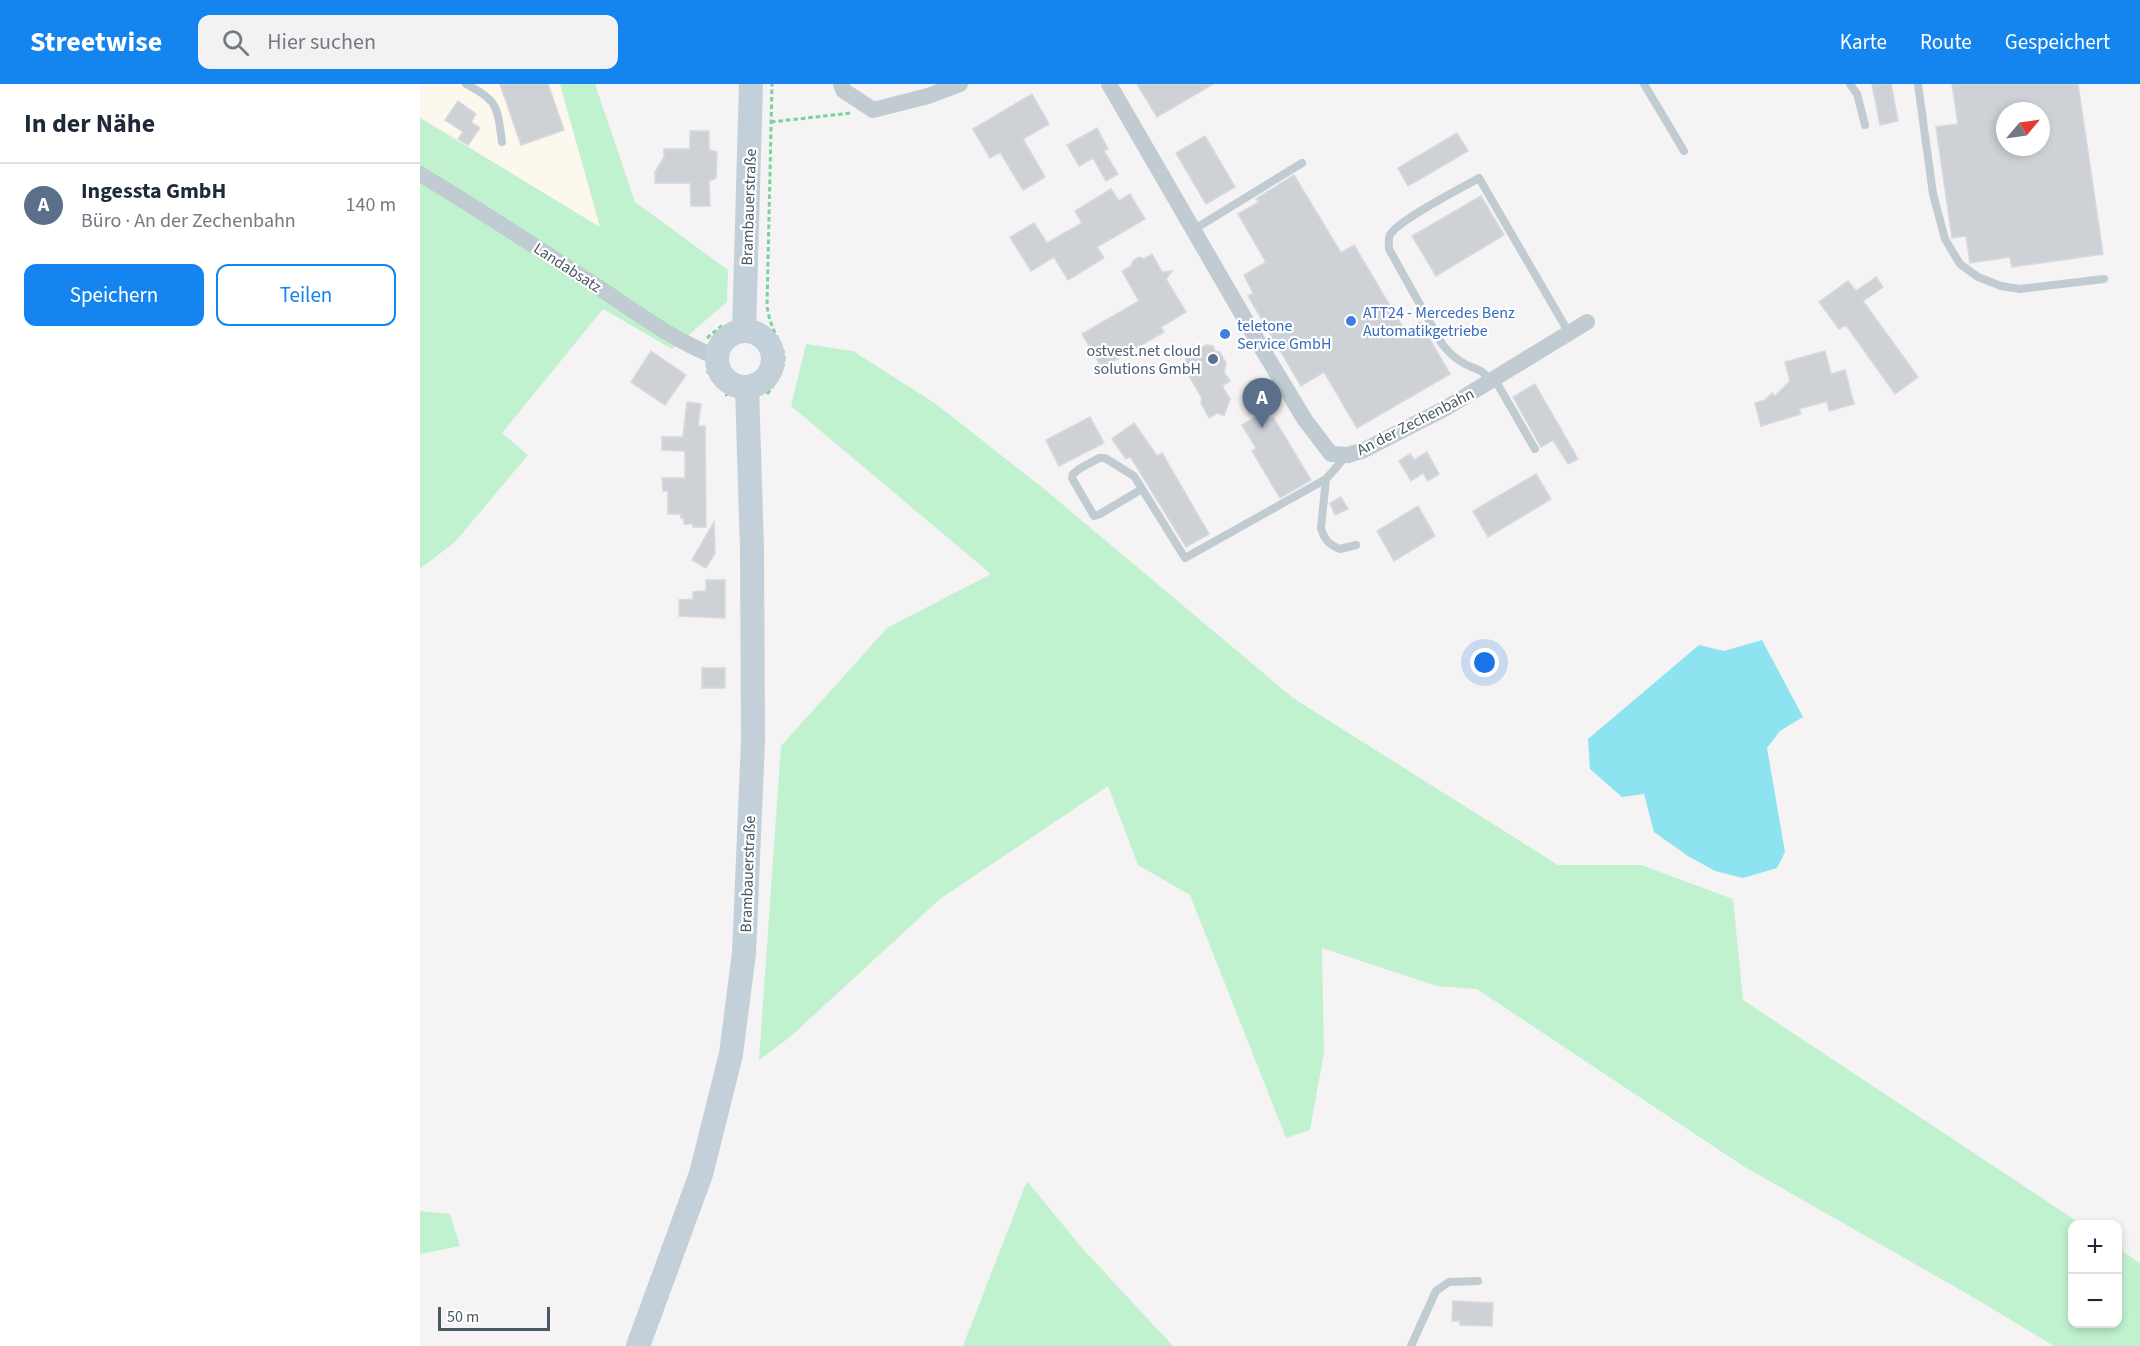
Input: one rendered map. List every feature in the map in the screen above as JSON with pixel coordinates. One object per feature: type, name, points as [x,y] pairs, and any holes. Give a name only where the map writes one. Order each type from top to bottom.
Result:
[{"type":"main road","name":"Brambauerstraße","points":[[744,331],[761,122],[751,84]]},
{"type":"main road","points":[[744,331],[760,336],[770,346],[772,355],[772,365],[768,374],[756,384],[754,395],[725,378],[718,367],[717,357],[720,346],[726,338],[744,331]]},
{"type":"main road","name":"Brambauerstraße","points":[[638,1346],[700,1173],[731,1054],[744,953],[753,741],[754,395]]},
{"type":"street","points":[[841,84],[843,90],[873,110],[928,96],[960,84]]},
{"type":"street","name":"An der Zechenbahn","points":[[1109,84],[1192,230],[1305,420],[1331,454],[1348,455],[1364,450],[1492,380],[1587,322]]},
{"type":"street","name":"Landabsatz","points":[[420,174],[482,211],[668,333],[700,351],[717,357]]},
{"type":"lane","points":[[466,84],[488,96],[495,106],[502,142]]},
{"type":"lane","points":[[1644,84],[1684,151]]},
{"type":"lane","points":[[1850,84],[1857,94],[1865,125]]},
{"type":"lane","points":[[1918,84],[1933,194],[1945,239],[1960,264],[1978,277],[2001,286],[2020,289],[2104,279]]},
{"type":"lane","points":[[1192,230],[1302,163]]},
{"type":"lane","points":[[1535,450],[1485,372],[1464,364],[1447,350],[1434,331],[1389,249],[1389,237],[1395,229],[1479,178],[1569,333]]},
{"type":"lane","points":[[1142,489],[1094,516],[1072,478],[1079,469],[1100,458],[1105,458],[1134,476],[1185,558],[1326,479],[1348,455]]},
{"type":"lane","points":[[1326,479],[1321,528],[1323,536],[1328,543],[1340,549],[1356,545]]},
{"type":"lane","points":[[1411,1346],[1436,1291],[1449,1282],[1478,1281]]},
{"type":"path","points":[[754,395],[785,367],[782,344],[769,323],[766,306],[761,122],[772,84]]},
{"type":"path","points":[[761,122],[873,110]]},
{"type":"shaded area","points":[[420,84],[559,84],[600,227],[420,116]]},
{"type":"green space","points":[[560,84],[595,84],[635,202],[728,270],[727,302],[672,349],[603,309],[502,433],[528,455],[455,542],[420,569],[420,118],[600,227]]},
{"type":"green space","points":[[806,344],[853,351],[936,404],[1049,493],[1293,698],[1558,865],[1641,865],[1733,899],[1743,1000],[2075,1220],[2068,1220],[2068,1328],[2122,1328],[2122,1251],[2140,1263],[2140,1346],[2054,1346],[1743,1166],[1477,989],[1437,986],[1322,948],[1324,1053],[1310,1130],[1286,1138],[1190,895],[1138,865],[1108,786],[940,899],[790,1037],[759,1060],[781,746],[887,628],[991,574],[791,406]]},
{"type":"green space","points":[[1027,1181],[1082,1248],[1173,1346],[963,1346]]},
{"type":"green space","points":[[420,1211],[450,1214],[460,1246],[420,1254]]},
{"type":"water","points":[[1762,640],[1803,717],[1780,731],[1767,748],[1785,852],[1777,868],[1743,878],[1715,871],[1688,856],[1654,832],[1644,794],[1622,797],[1590,769],[1588,739],[1699,645],[1724,651]]},
{"type":"building","points":[[500,84],[548,84],[564,130],[521,145]]},
{"type":"building","points":[[1137,84],[1213,84],[1157,117]]},
{"type":"building","points":[[1872,84],[1891,84],[1898,121],[1880,125]]},
{"type":"building","points":[[1952,84],[2078,84],[2103,254],[2012,267],[2010,257],[1970,263],[1966,236],[1952,238],[1936,127],[1958,124]]},
{"type":"building","points":[[1032,94],[1049,124],[1023,139],[1045,177],[1023,190],[1000,152],[990,158],[973,129]]},
{"type":"building","points":[[458,101],[476,114],[471,122],[480,128],[468,145],[458,139],[463,132],[445,120]]},
{"type":"building","points":[[1097,128],[1108,149],[1104,151],[1118,174],[1106,181],[1093,158],[1079,166],[1067,145]]},
{"type":"building","points":[[690,131],[709,131],[709,150],[717,152],[716,178],[709,181],[710,206],[691,206],[690,183],[655,183],[655,172],[664,157],[664,149],[690,149]]},
{"type":"building","points":[[1457,133],[1468,151],[1408,186],[1398,168]]},
{"type":"building","points":[[1205,136],[1235,187],[1206,204],[1176,153]]},
{"type":"building","points":[[1294,175],[1341,253],[1354,245],[1405,331],[1420,322],[1450,374],[1357,428],[1324,372],[1301,386],[1248,296],[1253,293],[1244,275],[1266,262],[1238,214],[1259,202],[1256,199]]},
{"type":"building","points":[[1111,189],[1119,201],[1130,194],[1145,219],[1097,247],[1104,258],[1068,280],[1054,257],[1031,271],[1010,237],[1034,223],[1047,243],[1082,223],[1075,211]]},
{"type":"building","points":[[1481,196],[1504,235],[1436,276],[1412,236]]},
{"type":"building","points":[[1152,254],[1162,272],[1172,271],[1166,279],[1186,312],[1161,327],[1164,332],[1102,368],[1082,334],[1139,301],[1122,271],[1131,266],[1133,261],[1139,257],[1144,259]]},
{"type":"building","points":[[1876,277],[1883,287],[1863,301],[1918,377],[1895,394],[1846,325],[1839,329],[1819,302],[1848,281],[1856,291]]},
{"type":"building","points":[[1206,345],[1213,346],[1215,351],[1220,352],[1226,363],[1224,372],[1230,381],[1222,386],[1230,399],[1224,415],[1217,413],[1209,418],[1201,403],[1202,398],[1185,369],[1186,356]]},
{"type":"building","points":[[651,351],[686,375],[665,405],[631,382]]},
{"type":"building","points":[[1825,351],[1831,374],[1845,370],[1854,404],[1829,411],[1827,401],[1799,409],[1801,414],[1761,426],[1755,403],[1765,400],[1772,393],[1775,396],[1790,381],[1785,362]]},
{"type":"building","points":[[1535,384],[1578,459],[1568,464],[1553,440],[1541,447],[1513,397]]},
{"type":"building","points":[[687,402],[701,404],[698,426],[705,426],[706,527],[684,524],[681,514],[668,514],[668,491],[663,491],[662,478],[685,478],[685,451],[662,450],[662,437],[683,437]]},
{"type":"building","points":[[1265,411],[1270,419],[1273,417],[1311,480],[1280,498],[1252,451],[1256,448],[1242,425]]},
{"type":"building","points":[[1090,417],[1104,443],[1059,466],[1046,440]]},
{"type":"building","points":[[1134,423],[1157,456],[1162,453],[1209,534],[1186,547],[1130,456],[1126,459],[1112,439]]},
{"type":"building","points":[[1427,452],[1439,474],[1428,481],[1423,473],[1411,481],[1399,461],[1410,454],[1414,460]]},
{"type":"building","points":[[1536,474],[1551,499],[1488,537],[1473,511]]},
{"type":"building","points":[[1341,497],[1348,509],[1335,515],[1330,503]]},
{"type":"building","points":[[1418,506],[1435,536],[1394,561],[1377,531]]},
{"type":"building","points":[[714,522],[715,553],[706,568],[692,560]]},
{"type":"building","points":[[706,580],[725,580],[725,618],[679,616],[679,600],[693,599],[693,592],[706,591]]},
{"type":"building","points":[[702,668],[725,668],[725,688],[702,688]]},
{"type":"building","points":[[1453,1301],[1493,1303],[1492,1326],[1460,1325],[1460,1321],[1452,1321]]},
{"type":"place","name":"ATT24 - Mercedes Benz Automatikgetriebe","points":[[1351,321]]},
{"type":"place","name":"teletone Service GmbH","points":[[1225,334]]},
{"type":"place","name":"ostvest.net cloud solutions GmbH","points":[[1213,359]]},
{"type":"place","name":"Ingessta GmbH","points":[[1262,428]]}]
